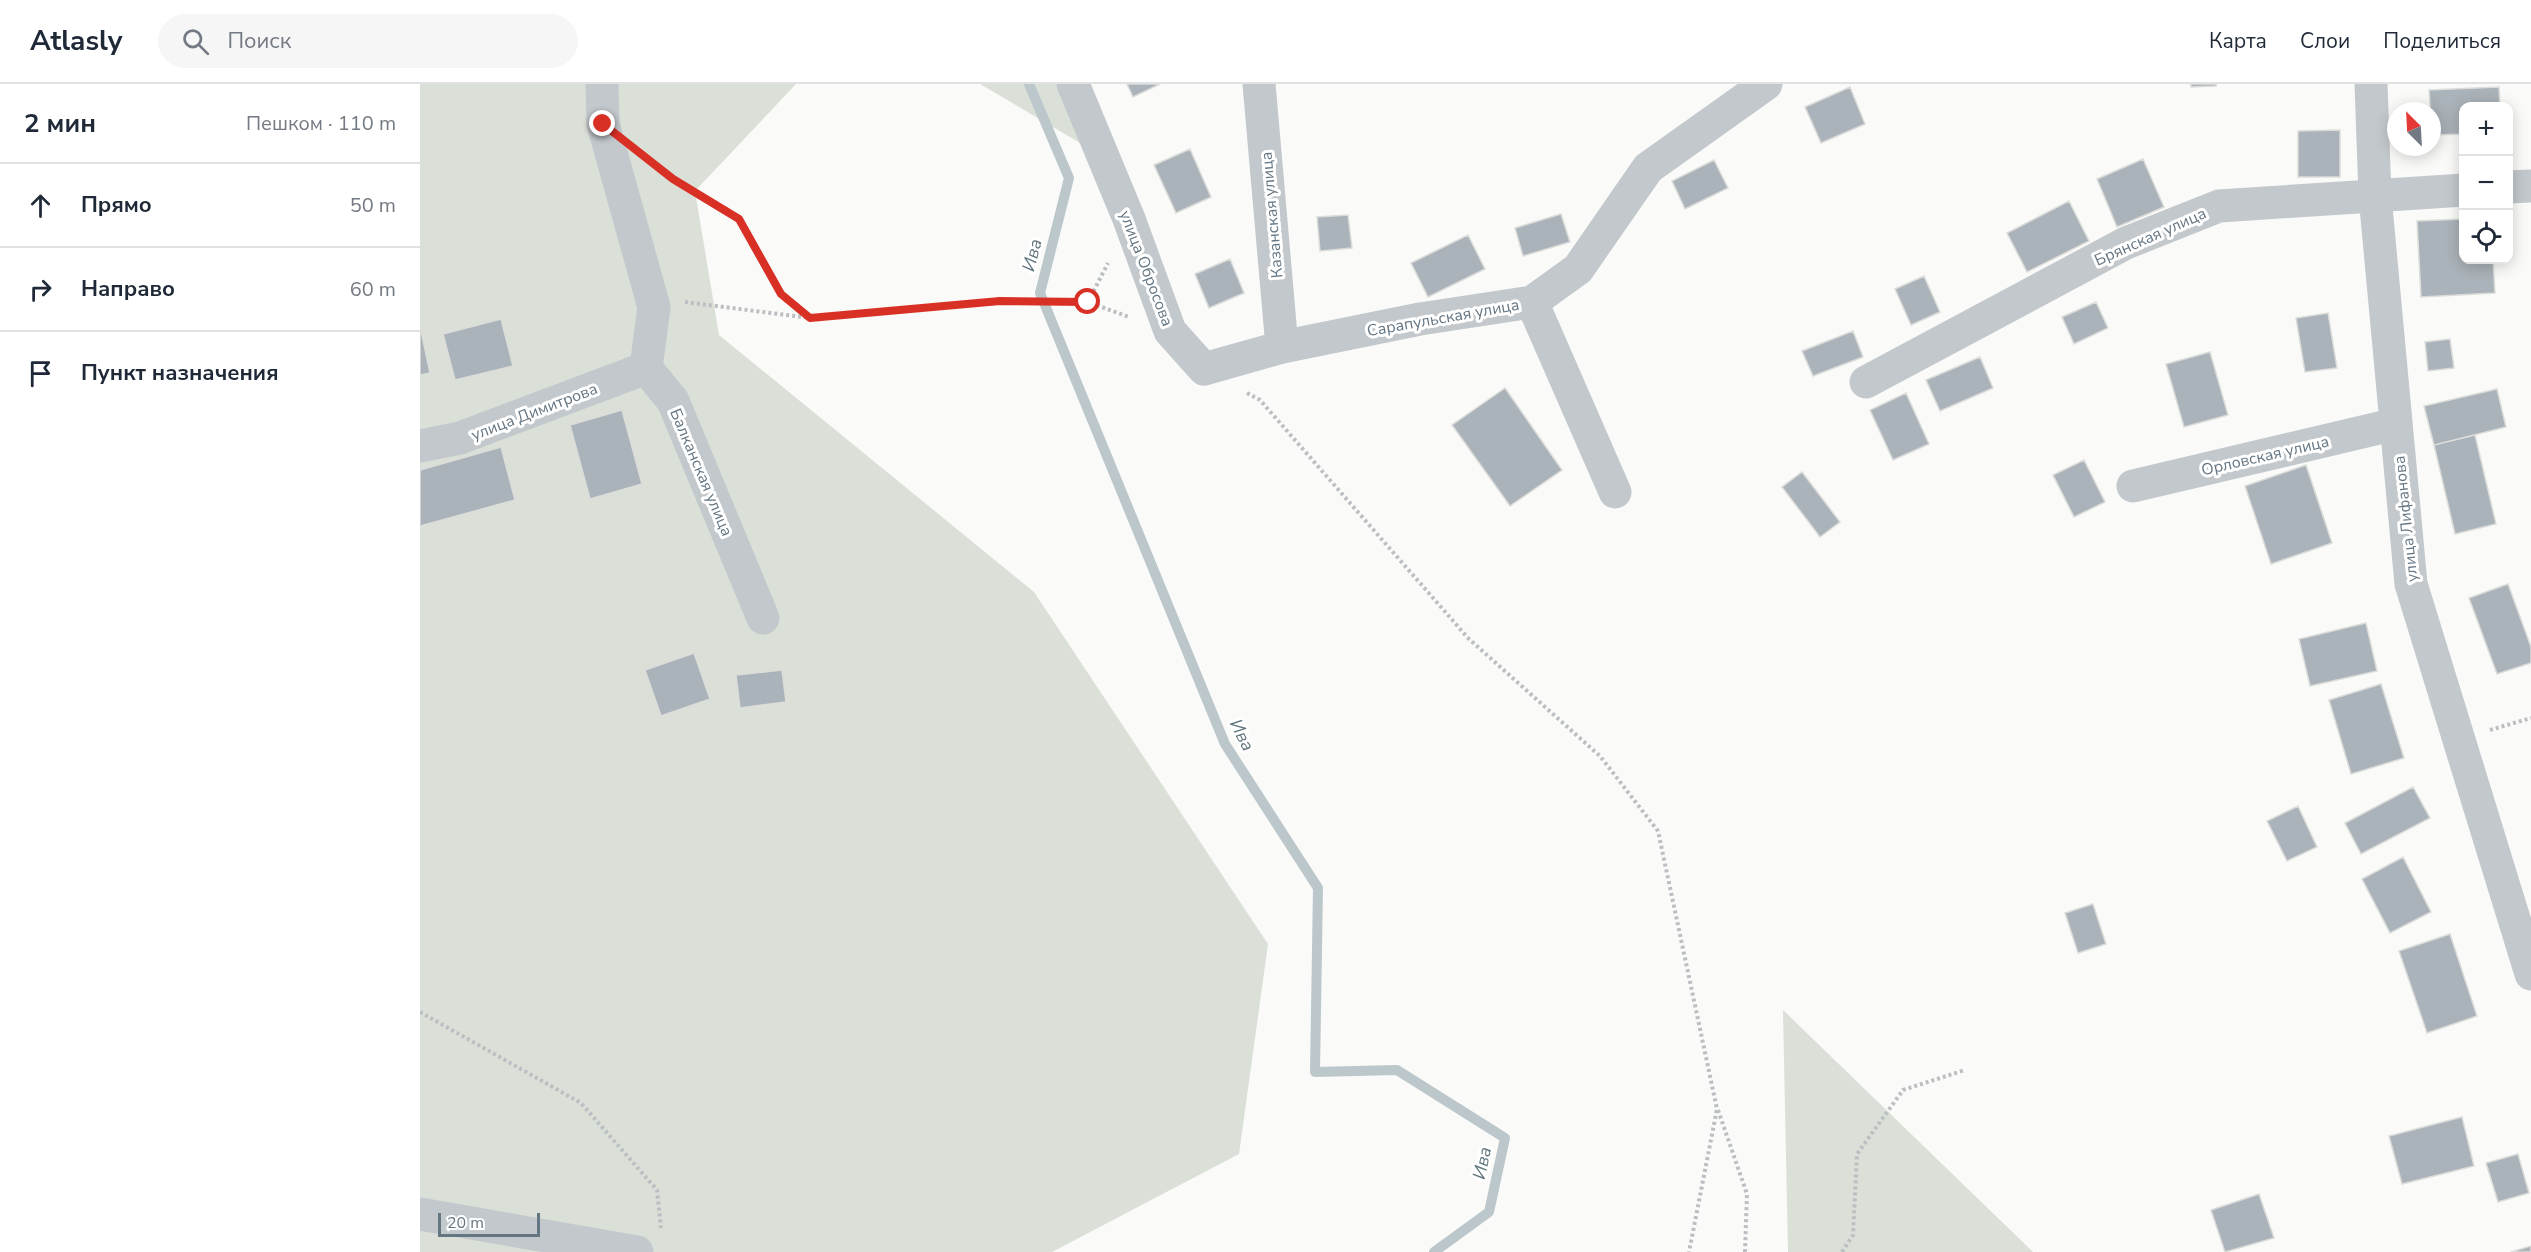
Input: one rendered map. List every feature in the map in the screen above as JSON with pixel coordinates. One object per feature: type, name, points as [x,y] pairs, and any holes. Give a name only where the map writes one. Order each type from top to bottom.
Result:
[{"type":"street","points":[[602,84],[603,124],[654,307],[646,369]]},
{"type":"street","name":"улица Обросова","points":[[1072,84],[1129,219],[1170,331],[1204,369]]},
{"type":"street","name":"Казанская улица","points":[[1259,84],[1282,347]]},
{"type":"street","name":"Сарапульская улица","points":[[1282,347],[1420,319],[1532,302],[1578,269],[1648,168],[1766,84]]},
{"type":"street","name":"улица Лифанова","points":[[2371,84],[2375,196],[2411,584],[2531,974]]},
{"type":"street","points":[[2513,187],[2531,186]]},
{"type":"street","name":"Брянская улица","points":[[1866,382],[2126,243],[2219,206],[2459,190]]},
{"type":"street","points":[[1532,302],[1615,492]]},
{"type":"street","points":[[1204,369],[1282,347]]},
{"type":"street","name":"улица Димитрова","points":[[420,446],[460,438],[646,369]]},
{"type":"street","name":"Балканская улица","points":[[646,369],[673,401],[763,618]]},
{"type":"street","name":"Орловская улица","points":[[2133,486],[2396,424]]},
{"type":"street","points":[[420,1214],[637,1252]]},
{"type":"path","points":[[646,158],[673,179],[739,219],[781,294],[810,318]]},
{"type":"path","points":[[682,301],[810,318],[1000,301],[1088,302]]},
{"type":"path","points":[[1204,369],[1260,400],[1468,638],[1600,756],[1658,831],[1718,1109],[1747,1194],[1745,1252]]},
{"type":"path","points":[[2460,738],[2531,718]]},
{"type":"path","points":[[420,1012],[581,1103],[657,1190],[661,1232]]},
{"type":"path","points":[[1842,1252],[1853,1235],[1857,1154],[1904,1090],[1965,1070]]},
{"type":"path","points":[[1689,1252],[1718,1109]]},
{"type":"shaded area","points":[[420,84],[796,84],[695,191],[719,335],[1034,592],[1268,944],[1239,1154],[1052,1252],[420,1252]]},
{"type":"shaded area","points":[[980,84],[1086,84],[1104,157]]},
{"type":"shaded area","points":[[1783,1010],[2033,1252],[1788,1252]]},
{"type":"building","points":[[1127,84],[1160,84],[1133,97]]},
{"type":"building","points":[[2191,84],[2216,84],[2216,86],[2191,87]]},
{"type":"building","points":[[1850,87],[1865,124],[1821,143],[1805,107]]},
{"type":"building","points":[[2499,87],[2500,102],[2459,102],[2459,134],[2441,135],[2441,102],[2430,102],[2429,90]]},
{"type":"building","points":[[2340,130],[2340,177],[2298,177],[2298,131]]},
{"type":"building","points":[[1190,149],[1211,197],[1176,213],[1154,165]]},
{"type":"building","points":[[2143,159],[2164,207],[2117,227],[2097,179]]},
{"type":"building","points":[[1714,160],[1728,188],[1685,209],[1672,181]]},
{"type":"building","points":[[2069,201],[2089,241],[2027,272],[2007,233]]},
{"type":"building","points":[[1561,214],[1570,242],[1523,256],[1515,228]]},
{"type":"building","points":[[1348,215],[1352,248],[1320,251],[1317,217]]},
{"type":"building","points":[[2459,219],[2459,264],[2493,264],[2495,293],[2421,297],[2417,221]]},
{"type":"building","points":[[1468,235],[1485,269],[1428,297],[1411,263]]},
{"type":"building","points":[[1230,259],[1244,293],[1209,308],[1195,274]]},
{"type":"building","points":[[1924,276],[1940,312],[1911,325],[1895,289]]},
{"type":"building","points":[[2096,302],[2108,328],[2074,344],[2062,317]]},
{"type":"building","points":[[2328,313],[2337,368],[2305,372],[2296,318]]},
{"type":"building","points":[[501,319],[513,366],[455,380],[443,334]]},
{"type":"building","points":[[420,326],[430,373],[420,375]]},
{"type":"building","points":[[1853,331],[1863,357],[1813,376],[1802,351]]},
{"type":"building","points":[[2450,339],[2454,368],[2428,371],[2425,342]]},
{"type":"building","points":[[2210,352],[2228,415],[2184,427],[2166,364]]},
{"type":"building","points":[[1980,357],[1993,388],[1940,411],[1926,380]]},
{"type":"building","points":[[1505,388],[1562,470],[1510,506],[1452,425]]},
{"type":"building","points":[[2497,389],[2506,427],[2434,445],[2424,406]]},
{"type":"building","points":[[1906,393],[1929,444],[1893,460],[1870,410]]},
{"type":"building","points":[[622,410],[642,484],[590,499],[570,425]]},
{"type":"building","points":[[2475,435],[2496,524],[2455,534],[2434,445]]},
{"type":"building","points":[[501,447],[515,500],[420,526],[420,470]]},
{"type":"building","points":[[2084,460],[2105,502],[2074,517],[2053,475]]},
{"type":"building","points":[[2306,465],[2332,543],[2271,564],[2245,486]]},
{"type":"building","points":[[1802,472],[1840,522],[1820,537],[1782,487]]},
{"type":"building","points":[[2508,584],[2531,647],[2531,663],[2497,674],[2469,598]]},
{"type":"building","points":[[2366,623],[2377,671],[2310,686],[2299,639]]},
{"type":"building","points":[[694,653],[710,699],[661,716],[645,670]]},
{"type":"building","points":[[782,670],[786,702],[740,708],[736,675]]},
{"type":"building","points":[[2381,684],[2404,758],[2351,774],[2329,700]]},
{"type":"building","points":[[2413,787],[2430,818],[2361,854],[2345,823]]},
{"type":"building","points":[[2298,806],[2317,847],[2287,861],[2267,821]]},
{"type":"building","points":[[2403,857],[2431,912],[2390,933],[2362,879]]},
{"type":"building","points":[[2093,904],[2106,944],[2078,953],[2065,913]]},
{"type":"building","points":[[2450,934],[2477,1016],[2427,1033],[2399,951]]},
{"type":"building","points":[[2462,1117],[2474,1166],[2402,1184],[2389,1136]]},
{"type":"building","points":[[2518,1154],[2529,1193],[2498,1202],[2486,1163]]},
{"type":"building","points":[[2259,1194],[2274,1238],[2225,1252],[2211,1210]]},
{"type":"building","points":[[2531,1246],[2531,1252],[2511,1252]]},
{"type":"waterway","name":"Ива","points":[[1029,84],[1069,178],[1040,293],[1225,744],[1318,888],[1315,1072],[1397,1070],[1505,1138],[1489,1212],[1434,1252]]},
{"type":"route","points":[[603,124],[673,179],[739,219],[781,294],[810,318],[1000,301],[1088,302]]}]
